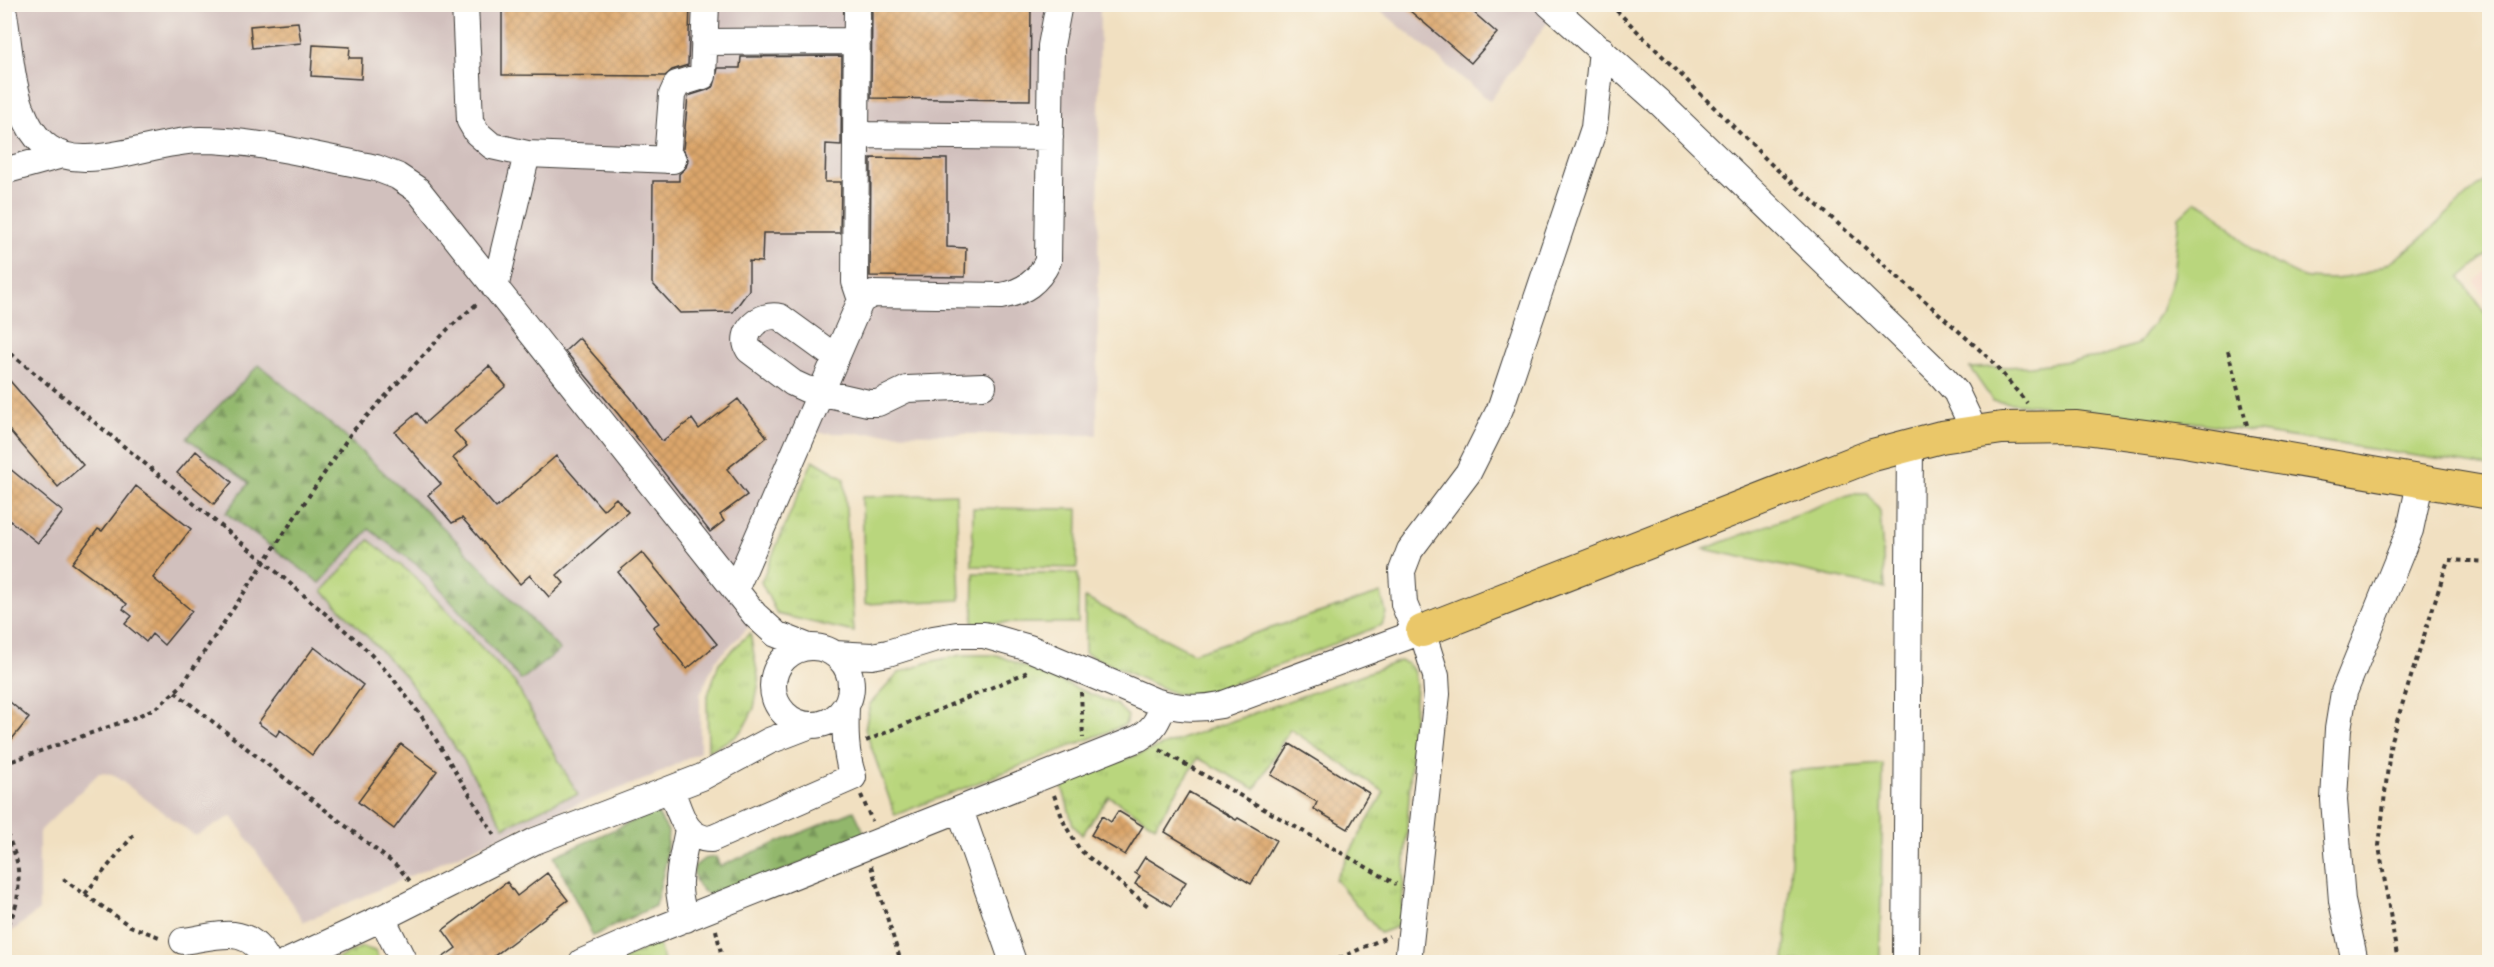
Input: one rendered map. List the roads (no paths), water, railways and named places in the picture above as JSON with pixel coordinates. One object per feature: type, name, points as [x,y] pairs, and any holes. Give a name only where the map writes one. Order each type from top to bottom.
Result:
[{"type":"main road","points":[[1419,632],[1846,464],[1941,437],[1975,432],[2047,426],[2140,434],[2490,493]]},
{"type":"street","points":[[465,4],[470,121],[477,134],[492,146],[527,154],[670,160],[672,95],[677,84],[703,76],[706,4]]},
{"type":"street","points":[[857,4],[855,282],[861,300]]},
{"type":"street","points":[[735,590],[861,300],[873,294],[1001,296],[1019,293],[1042,274],[1048,261],[1051,46],[1059,4]]},
{"type":"street","points":[[1549,4],[1660,103],[1942,376],[1956,392],[1975,432]]},
{"type":"street","points":[[4,14],[20,107],[31,133],[47,148],[62,155],[87,159],[198,140],[241,142],[376,168],[397,176],[418,190],[755,615],[776,634],[809,647],[823,648],[843,663],[849,674],[851,687],[848,703],[849,762]]},
{"type":"street","points":[[704,42],[857,41]]},
{"type":"street","points":[[1408,963],[1437,694],[1434,668],[1404,604],[1402,571],[1410,550],[1468,473],[1500,410],[1594,128],[1602,50]]},
{"type":"street","points":[[856,135],[1050,137]]},
{"type":"street","points":[[495,288],[527,154]]},
{"type":"street","points":[[4,171],[62,155]]},
{"type":"street","points":[[839,348],[773,315],[765,315],[755,323],[746,337],[749,350],[793,382],[820,393],[878,403],[907,389],[983,386]]},
{"type":"street","points":[[1906,963],[1910,445]]},
{"type":"street","points":[[2355,963],[2342,901],[2334,800],[2338,729],[2344,692],[2410,530],[2420,483]]},
{"type":"street","points":[[755,615],[773,652],[777,705],[784,715],[795,723],[811,726],[849,762]]},
{"type":"street","points":[[834,654],[855,656],[888,653],[933,639],[957,635],[984,635],[1005,640],[1050,657],[1164,704],[1187,709],[1221,705],[1419,632]]},
{"type":"street","points":[[734,761],[756,736],[764,722],[770,708],[774,682],[788,654],[809,647]]},
{"type":"street","points":[[287,963],[572,825],[671,790],[734,761],[770,741],[833,720],[848,703],[858,682],[888,653]]},
{"type":"street","points":[[582,963],[686,919],[1139,738],[1156,724],[1164,704]]},
{"type":"street","points":[[671,790],[688,829],[693,835],[702,839],[711,839],[849,762]]},
{"type":"street","points":[[960,810],[1013,963]]},
{"type":"street","points":[[686,919],[680,904],[677,886],[679,865],[688,829]]},
{"type":"street","points":[[382,918],[404,963]]},
{"type":"street","points":[[183,941],[237,934],[256,944],[268,963]]}]
